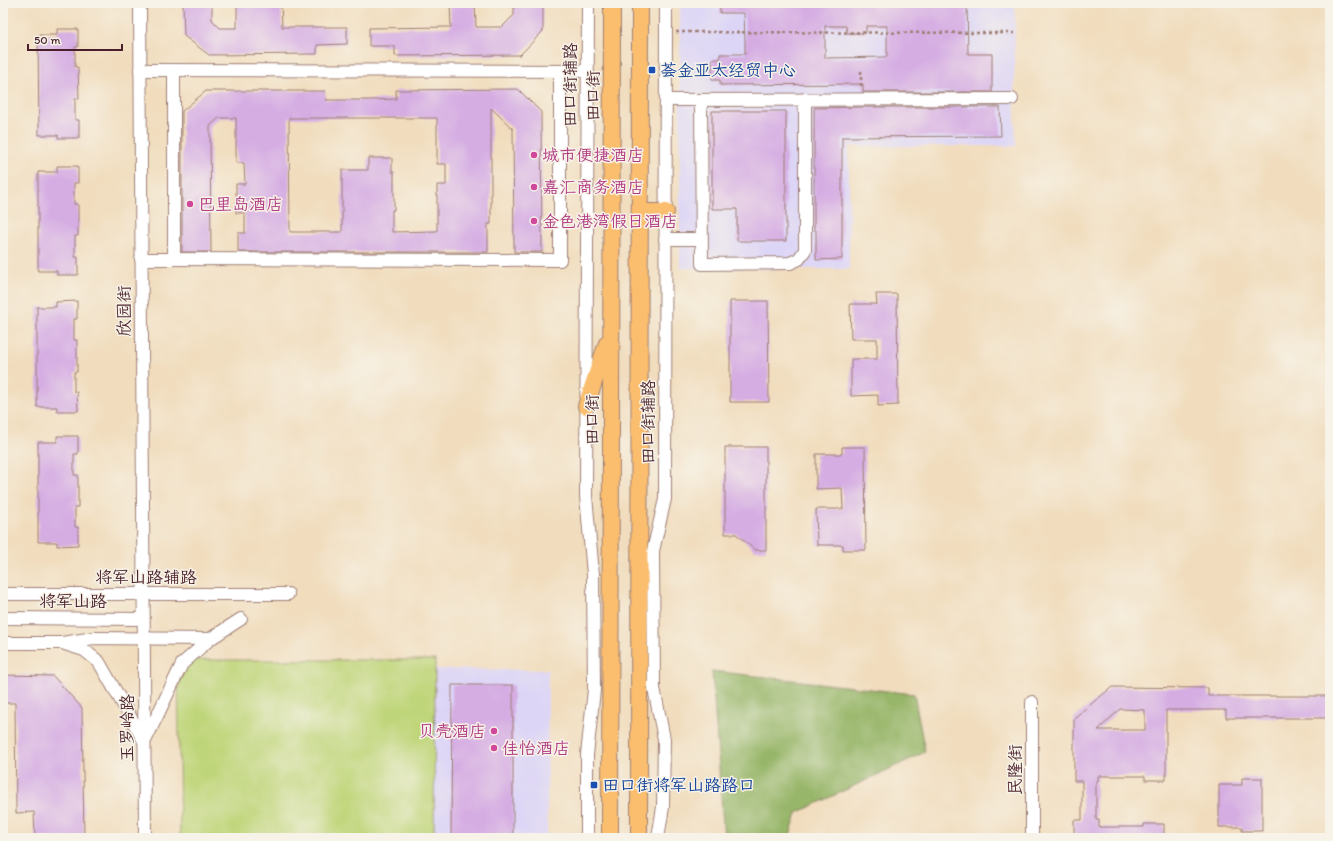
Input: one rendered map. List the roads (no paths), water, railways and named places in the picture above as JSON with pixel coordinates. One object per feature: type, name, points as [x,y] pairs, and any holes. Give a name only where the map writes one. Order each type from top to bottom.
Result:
[{"type":"main road","name":"田口街","points":[[610,838],[612,3]]},
{"type":"main road","points":[[639,838],[640,3]]},
{"type":"main road","points":[[640,212],[666,212]]},
{"type":"main road","points":[[586,406],[612,330]]},
{"type":"street","name":"欣园街","points":[[140,3],[143,619]]},
{"type":"street","name":"田口街辅路","points":[[587,838],[587,755],[594,682],[593,574],[586,496],[588,3]]},
{"type":"street","name":"田口街辅路","points":[[658,838],[663,807],[664,739],[654,688],[653,552],[665,499],[666,3]]},
{"type":"street","points":[[140,70],[588,71]]},
{"type":"street","points":[[174,70],[174,259]]},
{"type":"street","points":[[141,259],[560,260],[560,71]]},
{"type":"street","points":[[701,100],[702,264],[790,263],[799,259],[805,250],[805,99]]},
{"type":"street","points":[[666,100],[1012,99]]},
{"type":"street","points":[[665,239],[701,239]]},
{"type":"street","name":"将军山路辅路","points":[[3,594],[288,594]]},
{"type":"street","name":"将军山路","points":[[3,618],[143,619]]},
{"type":"street","name":"玉罗岭路","points":[[143,619],[145,838]]},
{"type":"street","points":[[144,742],[182,664],[210,639],[240,619]]},
{"type":"street","points":[[3,643],[62,643],[94,638],[210,639]]},
{"type":"street","points":[[62,643],[84,650],[100,662],[144,742]]},
{"type":"street","name":"民隆街","points":[[1032,702],[1032,838]]},
{"type":"place","name":"荟金亚太经贸中心","points":[[652,70]]},
{"type":"place","name":"城市便捷酒店","points":[[534,155]]},
{"type":"place","name":"嘉汇商务酒店","points":[[534,187]]},
{"type":"place","name":"巴里岛酒店","points":[[190,204]]},
{"type":"place","name":"金色港湾假日酒店","points":[[534,221]]},
{"type":"place","name":"贝壳酒店","points":[[494,731]]},
{"type":"place","name":"佳怡酒店","points":[[494,748]]},
{"type":"place","name":"田口街将军山路路口","points":[[594,785]]}]
